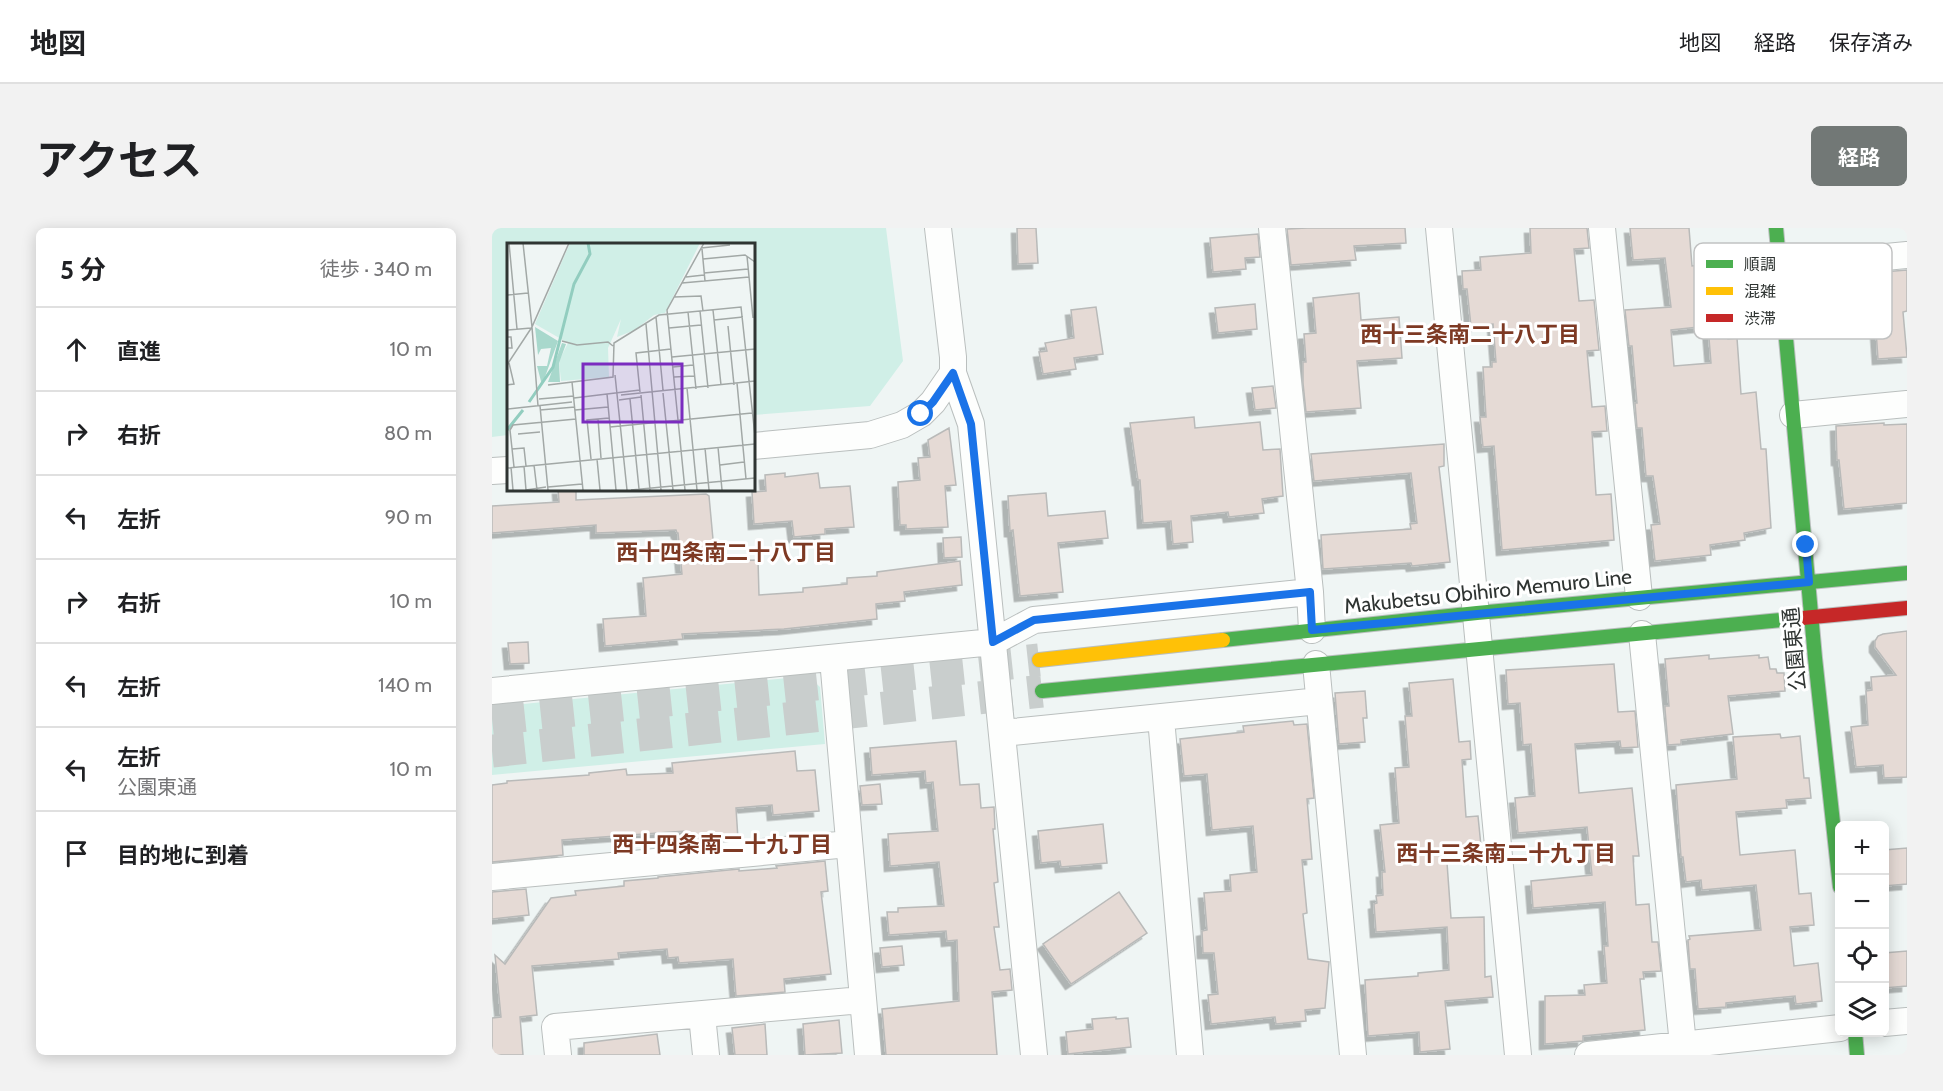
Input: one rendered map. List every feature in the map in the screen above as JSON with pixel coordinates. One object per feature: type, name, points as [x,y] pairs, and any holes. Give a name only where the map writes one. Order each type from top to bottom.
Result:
[{"type":"main road","name":"公園東通","points":[[1776,228],[1778,243]]},
{"type":"main road","name":"公園東通","points":[[1786,339],[1838,875]]},
{"type":"main road","name":"Makubetsu Obihiro Memuro Line","points":[[1039,660],[1477,613],[1907,573]]},
{"type":"main road","points":[[1042,691],[1907,608]]},
{"type":"main road","points":[[1855,1037],[1857,1055]]},
{"type":"street","points":[[938,228],[953,373],[971,424],[1034,1055]]},
{"type":"street","points":[[1272,228],[1312,630]]},
{"type":"street","points":[[1439,228],[1518,1055]]},
{"type":"street","points":[[1602,228],[1639,597]]},
{"type":"street","points":[[1892,256],[1907,255]]},
{"type":"street","points":[[754,446],[870,435],[902,425],[921,414],[933,402],[953,373]]},
{"type":"street","points":[[1793,415],[1907,404]]},
{"type":"street","points":[[492,471],[507,470]]},
{"type":"street","points":[[492,691],[993,642],[1034,620],[1310,592]]},
{"type":"street","points":[[1642,634],[1684,1050]]},
{"type":"street","points":[[832,659],[868,1055]]},
{"type":"street","points":[[1316,664],[1353,1055]]},
{"type":"street","points":[[1003,733],[1319,701]]},
{"type":"street","points":[[1161,718],[1190,1055]]},
{"type":"street","points":[[492,877],[849,844]]},
{"type":"street","points":[[558,1055],[555,1028],[862,1000]]},
{"type":"street","points":[[702,1015],[706,1055]]},
{"type":"street","points":[[1889,1023],[1907,1021]]},
{"type":"street","points":[[1588,1055],[1684,1050],[1835,1029]]},
{"type":"green space","points":[[492,228],[886,228],[903,361],[870,406],[754,415],[754,243],[507,243],[507,435],[492,437]]},
{"type":"green space","points":[[808,676],[820,687],[825,744],[492,775],[492,707]]},
{"type":"building","points":[[1017,228],[1036,228],[1038,263],[1018,264]]},
{"type":"building","points":[[1405,228],[1406,243],[1354,246],[1356,260],[1291,265],[1287,229]]},
{"type":"building","points":[[1530,228],[1587,228],[1589,248],[1574,249],[1579,301],[1594,300],[1599,350],[1587,351],[1592,407],[1605,406],[1607,431],[1592,432],[1596,495],[1611,494],[1614,540],[1502,550],[1494,446],[1483,447],[1480,417],[1486,417],[1483,367],[1492,367],[1492,362],[1496,362],[1493,324],[1471,326],[1467,289],[1463,289],[1462,271],[1481,270],[1480,257],[1531,253]]},
{"type":"building","points":[[1630,228],[1689,228],[1692,266],[1694,266],[1694,328],[1671,330],[1674,366],[1711,363],[1709,339],[1737,339],[1741,394],[1756,392],[1761,449],[1766,449],[1771,528],[1744,533],[1745,540],[1710,545],[1711,555],[1655,561],[1651,525],[1660,524],[1653,476],[1646,476],[1642,428],[1637,428],[1632,346],[1629,346],[1625,310],[1671,307],[1665,258],[1633,260]]},
{"type":"building","points":[[1258,234],[1260,257],[1245,258],[1246,269],[1213,272],[1210,238]]},
{"type":"building","points":[[1907,270],[1907,311],[1903,312],[1907,357],[1878,359],[1877,339],[1892,339],[1892,271]]},
{"type":"building","points":[[1359,293],[1361,320],[1399,317],[1402,358],[1357,361],[1361,408],[1306,412],[1303,383],[1303,362],[1306,362],[1304,334],[1316,333],[1313,298]]},
{"type":"building","points":[[1255,304],[1257,329],[1218,333],[1215,308]]},
{"type":"building","points":[[1096,307],[1103,354],[1074,358],[1076,369],[1043,374],[1039,352],[1047,351],[1045,343],[1074,338],[1071,310]]},
{"type":"building","points":[[1273,386],[1276,408],[1255,410],[1252,388]]},
{"type":"building","points":[[1194,417],[1195,428],[1260,422],[1263,450],[1280,449],[1283,496],[1262,499],[1264,513],[1229,517],[1228,512],[1191,516],[1193,542],[1173,544],[1171,521],[1143,523],[1140,480],[1138,480],[1130,423]]},
{"type":"building","points":[[1884,423],[1884,425],[1907,424],[1907,503],[1844,509],[1839,460],[1837,460],[1836,426]]},
{"type":"building","points":[[949,428],[956,485],[945,486],[948,527],[906,529],[906,525],[900,525],[898,482],[920,480],[918,458],[930,457],[928,440]]},
{"type":"building","points":[[1444,444],[1444,466],[1439,467],[1450,562],[1412,566],[1411,563],[1323,569],[1321,535],[1411,529],[1410,524],[1417,523],[1411,473],[1314,481],[1311,454]]},
{"type":"building","points":[[785,473],[785,477],[818,473],[820,488],[850,486],[854,527],[825,529],[825,534],[794,537],[792,521],[754,524],[752,492],[766,491],[765,475]]},
{"type":"building","points":[[558,490],[576,490],[576,500],[706,494],[709,496],[715,561],[758,560],[759,595],[803,592],[803,588],[847,584],[847,578],[877,576],[877,572],[960,561],[962,585],[904,592],[905,601],[876,604],[877,619],[784,629],[682,634],[683,639],[605,646],[603,619],[646,616],[643,578],[682,574],[678,533],[676,530],[596,533],[596,525],[492,533],[492,506],[559,502]]},
{"type":"building","points":[[1046,493],[1048,516],[1105,511],[1108,538],[1058,543],[1063,592],[1020,596],[1013,530],[1010,531],[1008,496]]},
{"type":"building","points":[[961,537],[962,557],[944,558],[943,538]]},
{"type":"building","points":[[1907,631],[1907,777],[1884,778],[1883,765],[1856,767],[1851,727],[1868,725],[1866,691],[1872,690],[1871,677],[1896,675],[1875,647],[1875,641],[1883,634]]},
{"type":"building","points":[[528,642],[529,663],[510,664],[508,643]]},
{"type":"building","points":[[1709,655],[1709,659],[1759,655],[1759,658],[1768,657],[1770,669],[1776,669],[1777,673],[1784,673],[1785,691],[1728,696],[1733,734],[1681,740],[1681,744],[1668,745],[1665,706],[1669,706],[1665,659]]},
{"type":"building","points":[[1614,664],[1618,712],[1635,711],[1638,747],[1621,748],[1620,741],[1575,744],[1579,793],[1632,788],[1639,856],[1633,856],[1636,905],[1649,904],[1652,942],[1658,942],[1661,971],[1643,972],[1644,979],[1640,979],[1645,1030],[1583,1036],[1583,1041],[1545,1044],[1545,996],[1585,995],[1584,985],[1607,983],[1604,946],[1608,946],[1605,902],[1533,908],[1531,881],[1592,875],[1587,827],[1518,833],[1515,798],[1535,796],[1531,744],[1523,745],[1520,703],[1508,704],[1506,670]]},
{"type":"building","points":[[1453,679],[1459,742],[1470,741],[1471,759],[1462,760],[1466,817],[1478,816],[1481,846],[1446,849],[1451,918],[1484,917],[1485,977],[1491,976],[1493,997],[1445,1001],[1450,1049],[1420,1052],[1419,1032],[1368,1036],[1365,980],[1418,976],[1418,973],[1449,970],[1447,927],[1376,932],[1374,904],[1377,903],[1376,896],[1383,895],[1382,872],[1385,872],[1380,825],[1399,823],[1395,768],[1409,767],[1405,716],[1412,716],[1409,683]]},
{"type":"building","points":[[1365,691],[1367,718],[1363,718],[1365,742],[1339,744],[1335,693]]},
{"type":"building","points":[[1293,721],[1294,725],[1307,724],[1314,798],[1307,799],[1312,859],[1302,860],[1307,913],[1303,914],[1308,959],[1329,962],[1325,1008],[1305,1010],[1306,1021],[1276,1024],[1275,1017],[1211,1024],[1208,995],[1218,994],[1214,953],[1203,953],[1202,931],[1207,930],[1204,893],[1231,891],[1230,875],[1257,872],[1253,826],[1212,830],[1207,774],[1184,776],[1180,739],[1244,732],[1243,726]]},
{"type":"building","points":[[1780,734],[1781,738],[1800,736],[1804,778],[1809,778],[1811,798],[1786,800],[1787,808],[1736,812],[1740,855],[1795,850],[1799,894],[1811,893],[1814,925],[1790,927],[1794,966],[1818,963],[1822,1001],[1796,1004],[1795,996],[1726,1003],[1726,1007],[1698,1009],[1695,969],[1690,969],[1689,936],[1761,930],[1756,885],[1702,890],[1701,880],[1686,882],[1683,857],[1681,857],[1676,785],[1737,779],[1733,737]]},
{"type":"building","points":[[956,741],[960,785],[979,784],[981,808],[994,807],[995,829],[993,829],[998,882],[994,883],[999,927],[994,927],[1000,970],[1010,969],[1012,990],[992,992],[997,1055],[886,1055],[882,1009],[959,1001],[957,940],[947,941],[946,931],[889,935],[887,912],[898,912],[898,908],[944,906],[939,862],[890,866],[888,834],[938,831],[933,782],[926,783],[925,771],[872,775],[870,748]]},
{"type":"building","points":[[795,751],[797,771],[815,770],[819,811],[773,815],[772,805],[736,808],[738,839],[686,844],[685,831],[562,840],[563,855],[492,862],[492,785],[507,783],[507,781],[589,775],[589,773],[626,769],[627,775],[673,773],[672,763]]},
{"type":"building","points":[[880,784],[882,804],[862,805],[860,786]]},
{"type":"building","points":[[1103,824],[1107,863],[1061,867],[1060,861],[1041,863],[1038,831]]},
{"type":"building","points":[[1907,848],[1907,884],[1889,886],[1889,850]]},
{"type":"building","points":[[825,861],[828,891],[821,892],[831,974],[784,979],[785,992],[736,996],[733,959],[679,963],[678,957],[668,958],[667,949],[618,953],[619,959],[532,966],[537,1015],[520,1017],[523,1055],[492,1055],[492,1018],[501,1017],[495,955],[505,964],[551,898],[576,895],[575,891],[624,886],[624,881],[739,869],[739,871],[777,868],[776,866]]},
{"type":"building","points":[[526,889],[529,915],[492,919],[492,892]]},
{"type":"building","points":[[1119,892],[1147,933],[1071,984],[1043,944]]},
{"type":"building","points":[[902,946],[904,965],[882,967],[880,948]]},
{"type":"building","points":[[1907,951],[1907,986],[1889,988],[1889,953]]},
{"type":"building","points":[[1116,1017],[1116,1019],[1128,1018],[1131,1047],[1068,1054],[1066,1032],[1093,1029],[1092,1019]]},
{"type":"building","points":[[839,1020],[842,1053],[805,1055],[803,1024]]},
{"type":"building","points":[[765,1024],[767,1055],[735,1055],[732,1028]]},
{"type":"building","points":[[657,1034],[660,1055],[584,1055],[584,1043]]},
{"type":"tunnel","points":[[492,719],[1039,660]]},
{"type":"tunnel","points":[[492,751],[1042,691]]},
{"type":"traffic: fast","points":[[1776,228],[1777,243]]},
{"type":"traffic: fast","points":[[1786,339],[1815,658],[1839,875]]},
{"type":"traffic: fast","points":[[1223,640],[1477,613],[1907,573]]},
{"type":"traffic: fast","points":[[1042,691],[1792,619]]},
{"type":"traffic: fast","points":[[1855,1037],[1857,1055]]},
{"type":"traffic: slow","points":[[1039,660],[1223,640]]},
{"type":"traffic: jam","points":[[1792,619],[1907,608]]},
{"type":"district","name":"西十三条南二十八丁目","points":[[1470,334]]},
{"type":"district","name":"西十四条南二十八丁目","points":[[726,552]]},
{"type":"district","name":"西十四条南二十九丁目","points":[[722,844]]},
{"type":"district","name":"西十三条南二十九丁目","points":[[1506,853]]},
{"type":"route","points":[[921,414],[933,402],[953,373],[971,424],[993,642],[1034,620],[1310,592],[1312,630],[1809,582],[1806,545]]}]
